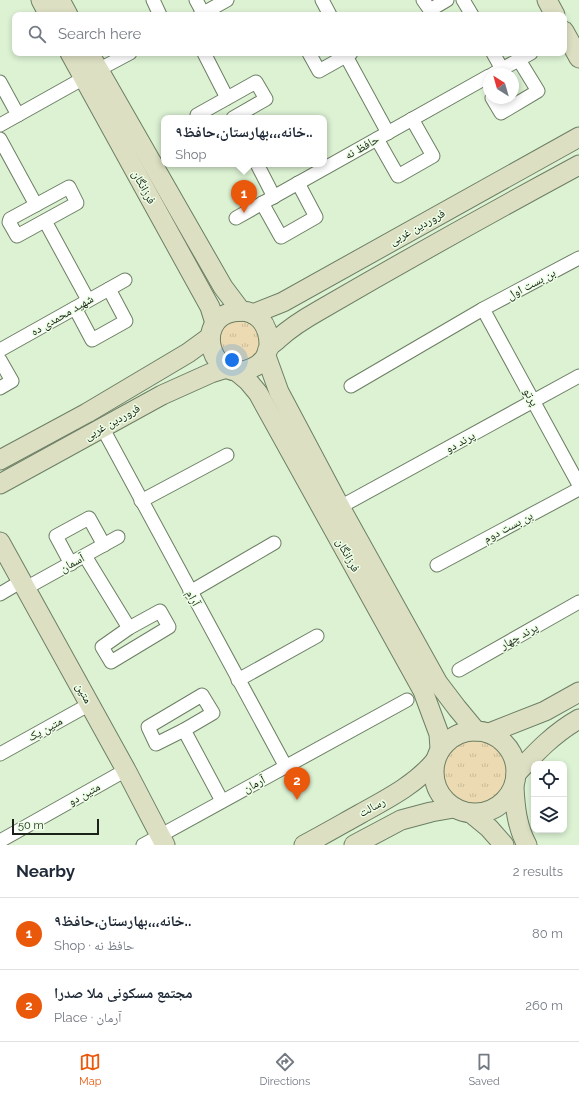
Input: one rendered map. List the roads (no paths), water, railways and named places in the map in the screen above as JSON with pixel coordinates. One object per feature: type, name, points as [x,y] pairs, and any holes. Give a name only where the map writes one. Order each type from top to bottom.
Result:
[{"type":"street","points":[[41,0],[47,12]]},
{"type":"street","points":[[60,0],[66,12]]},
{"type":"street","points":[[153,0],[159,12]]},
{"type":"street","points":[[196,0],[200,12]]},
{"type":"street","points":[[205,12],[227,0]]},
{"type":"street","points":[[322,0],[328,12]]},
{"type":"street","points":[[423,0],[430,10],[447,0]]},
{"type":"street","points":[[463,0],[470,12]]},
{"type":"street","points":[[547,0],[553,12]]},
{"type":"street","points":[[567,38],[579,58]]},
{"type":"street","name":"فرزانگان","points":[[73,56],[91,74],[223,287],[247,312]]},
{"type":"street","name":"فرزانگان","points":[[89,56],[91,74],[210,307],[213,330]]},
{"type":"street","points":[[0,125],[124,56]]},
{"type":"street","points":[[206,56],[227,98]]},
{"type":"street","points":[[311,56],[319,71],[345,56]]},
{"type":"street","points":[[350,56],[398,176],[433,156],[412,119]]},
{"type":"street","points":[[492,68],[493,56]]},
{"type":"street","name":"حافظ نه","points":[[504,68],[526,56]]},
{"type":"street","points":[[519,60],[538,91],[519,102]]},
{"type":"street","name":"حافظ نه","points":[[327,167],[483,79]]},
{"type":"street","points":[[0,82],[18,115]]},
{"type":"street","points":[[197,115],[256,82],[266,100],[238,115]]},
{"type":"street","points":[[496,104],[501,113],[516,104]]},
{"type":"street","name":"فروردین غربی","points":[[247,312],[283,302],[579,137]]},
{"type":"street","points":[[0,139],[36,205]]},
{"type":"street","name":"فروردین غربی","points":[[267,352],[295,324],[429,247],[579,164]]},
{"type":"street","points":[[257,167],[281,237],[316,217],[298,183]]},
{"type":"street","name":"حافظ نه","points":[[236,218],[327,167]]},
{"type":"street","points":[[68,187],[70,188],[77,204],[18,236],[16,235],[9,220],[36,205],[68,187]]},
{"type":"street","points":[[45,221],[88,300]]},
{"type":"street","name":"بن بست اول","points":[[483,309],[579,258]]},
{"type":"street","name":"شهید محمدی ده","points":[[0,350],[125,280]]},
{"type":"street","points":[[75,308],[92,340],[126,321],[109,289]]},
{"type":"street","points":[[351,386],[483,309]]},
{"type":"street","name":"پرتو","points":[[483,309],[579,485]]},
{"type":"street","points":[[232,312],[247,312],[261,320],[267,328],[270,338],[267,352],[260,362],[253,368],[245,370],[232,369],[219,363],[213,355],[210,346],[213,330],[222,316],[232,312]]},
{"type":"street","name":"فروردین غربی","points":[[0,460],[94,409],[188,353],[213,330]]},
{"type":"street","name":"فرزانگان","points":[[267,352],[279,392],[340,507],[438,683],[457,708],[483,732]]},
{"type":"street","points":[[0,360],[12,381],[0,388]]},
{"type":"street","name":"فرزانگان","points":[[232,369],[248,381],[258,393],[423,691],[439,734],[437,755]]},
{"type":"street","name":"فروردین غربی","points":[[0,484],[162,395],[211,374],[232,369]]},
{"type":"street","name":"پرند دو","points":[[340,507],[579,376]]},
{"type":"street","name":"آرام","points":[[102,427],[286,767]]},
{"type":"street","points":[[141,501],[227,455]]},
{"type":"street","name":"بن بست دوم","points":[[436,565],[579,489]]},
{"type":"street","points":[[71,564],[56,536],[89,518],[104,545]]},
{"type":"street","name":"آسمان","points":[[0,594],[71,564],[118,537]]},
{"type":"street","name":"متین","points":[[0,542],[126,770],[162,840]]},
{"type":"street","points":[[190,592],[274,543]]},
{"type":"street","points":[[85,556],[129,628]]},
{"type":"street","name":"پرند چهار","points":[[459,670],[579,602]]},
{"type":"street","points":[[160,611],[169,627],[111,662],[102,646],[129,628],[160,611]]},
{"type":"street","points":[[238,680],[317,636]]},
{"type":"street","points":[[504,845],[489,828],[463,811],[446,803],[440,796],[435,785],[433,773],[437,755],[450,739],[462,733],[483,732],[545,711],[579,692]]},
{"type":"street","points":[[202,695],[213,713],[184,730],[156,744],[148,726],[202,695]]},
{"type":"street","name":"آرمان","points":[[143,845],[162,840],[222,801],[407,700]]},
{"type":"street","name":"متین یک","points":[[0,754],[90,704]]},
{"type":"street","points":[[463,811],[484,813],[501,805],[507,798],[515,781],[536,752],[564,728],[579,719]]},
{"type":"street","points":[[184,730],[222,801]]},
{"type":"street","points":[[483,732],[501,740],[510,749],[515,761],[515,809],[522,837],[527,845]]},
{"type":"street","name":"رسالت","points":[[304,845],[389,798],[426,771],[437,755]]},
{"type":"street","name":"متین دو","points":[[0,841],[126,770]]},
{"type":"street","name":"رسالت","points":[[354,845],[401,820],[431,812],[463,811]]},
{"type":"place","name":"خانه،،،بهارستان،حافظ۹..","points":[[244,213]]},
{"type":"place","name":"مجتمع مسکونی ملا صدرا","points":[[297,800]]}]
